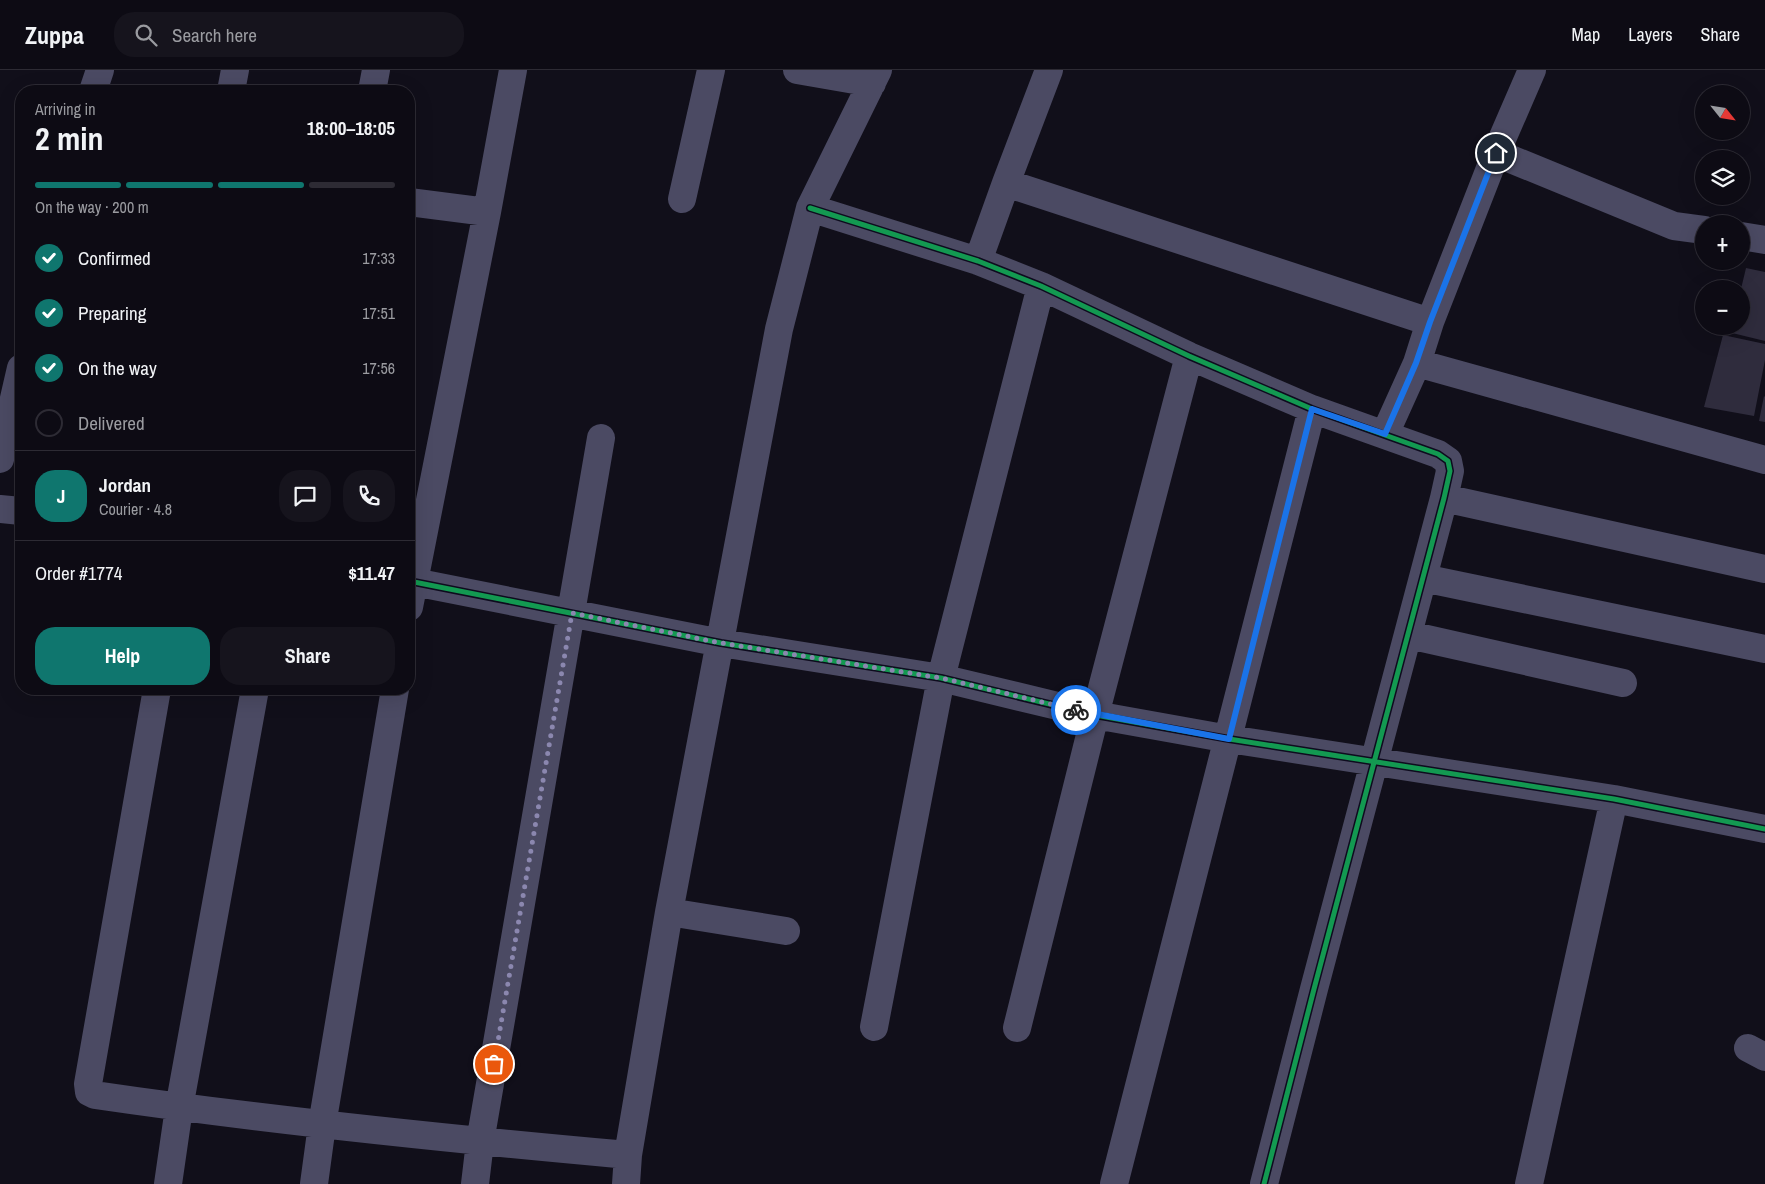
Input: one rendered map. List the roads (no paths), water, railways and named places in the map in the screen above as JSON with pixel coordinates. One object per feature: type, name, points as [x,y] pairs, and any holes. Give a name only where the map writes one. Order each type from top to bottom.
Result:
[{"type":"street","points":[[95,85],[100,70]]},
{"type":"street","points":[[232,85],[235,70]]},
{"type":"street","points":[[373,85],[376,70]]},
{"type":"street","points":[[415,565],[487,212],[513,70]]},
{"type":"street","points":[[682,199],[711,70]]},
{"type":"street","points":[[626,1184],[628,1155],[669,912],[779,329],[810,208],[875,76],[797,70]]},
{"type":"street","points":[[978,261],[1049,70]]},
{"type":"street","points":[[1385,434],[1416,363],[1430,322],[1496,153],[1532,70]]},
{"type":"street","points":[[1496,153],[1674,226],[1695,229]]},
{"type":"street","points":[[1006,183],[1430,322]]},
{"type":"street","points":[[415,203],[487,212]]},
{"type":"street","points":[[810,208],[978,261],[1041,286],[1189,356],[1312,409],[1438,454],[1448,461],[1450,471],[1444,498],[1264,1184]]},
{"type":"street","points":[[1750,238],[1765,240]]},
{"type":"street","points":[[874,1027],[941,678],[1041,286]]},
{"type":"street","points":[[1017,1028],[1095,715],[1189,356]]},
{"type":"street","points":[[1416,363],[1765,460]]},
{"type":"street","points":[[0,459],[15,394]]},
{"type":"street","points":[[1114,1184],[1312,409]]},
{"type":"street","points":[[475,1184],[480,1142],[602,438]]},
{"type":"street","points":[[1444,498],[1765,569]]},
{"type":"street","points":[[0,509],[15,510]]},
{"type":"street","points":[[1423,578],[1765,649]]},
{"type":"street","points":[[415,591],[572,613],[721,643],[941,678],[1095,715],[1229,739],[1614,799],[1765,829]]},
{"type":"street","points":[[1408,635],[1623,683]]},
{"type":"street","points":[[156,695],[88,1084],[89,1092],[95,1095],[179,1108],[322,1125],[480,1142],[628,1155]]},
{"type":"street","points":[[168,1184],[179,1108],[254,695]]},
{"type":"street","points":[[314,1184],[322,1125],[394,695]]},
{"type":"street","points":[[1529,1184],[1614,799]]},
{"type":"street","points":[[669,912],[786,931]]}]
